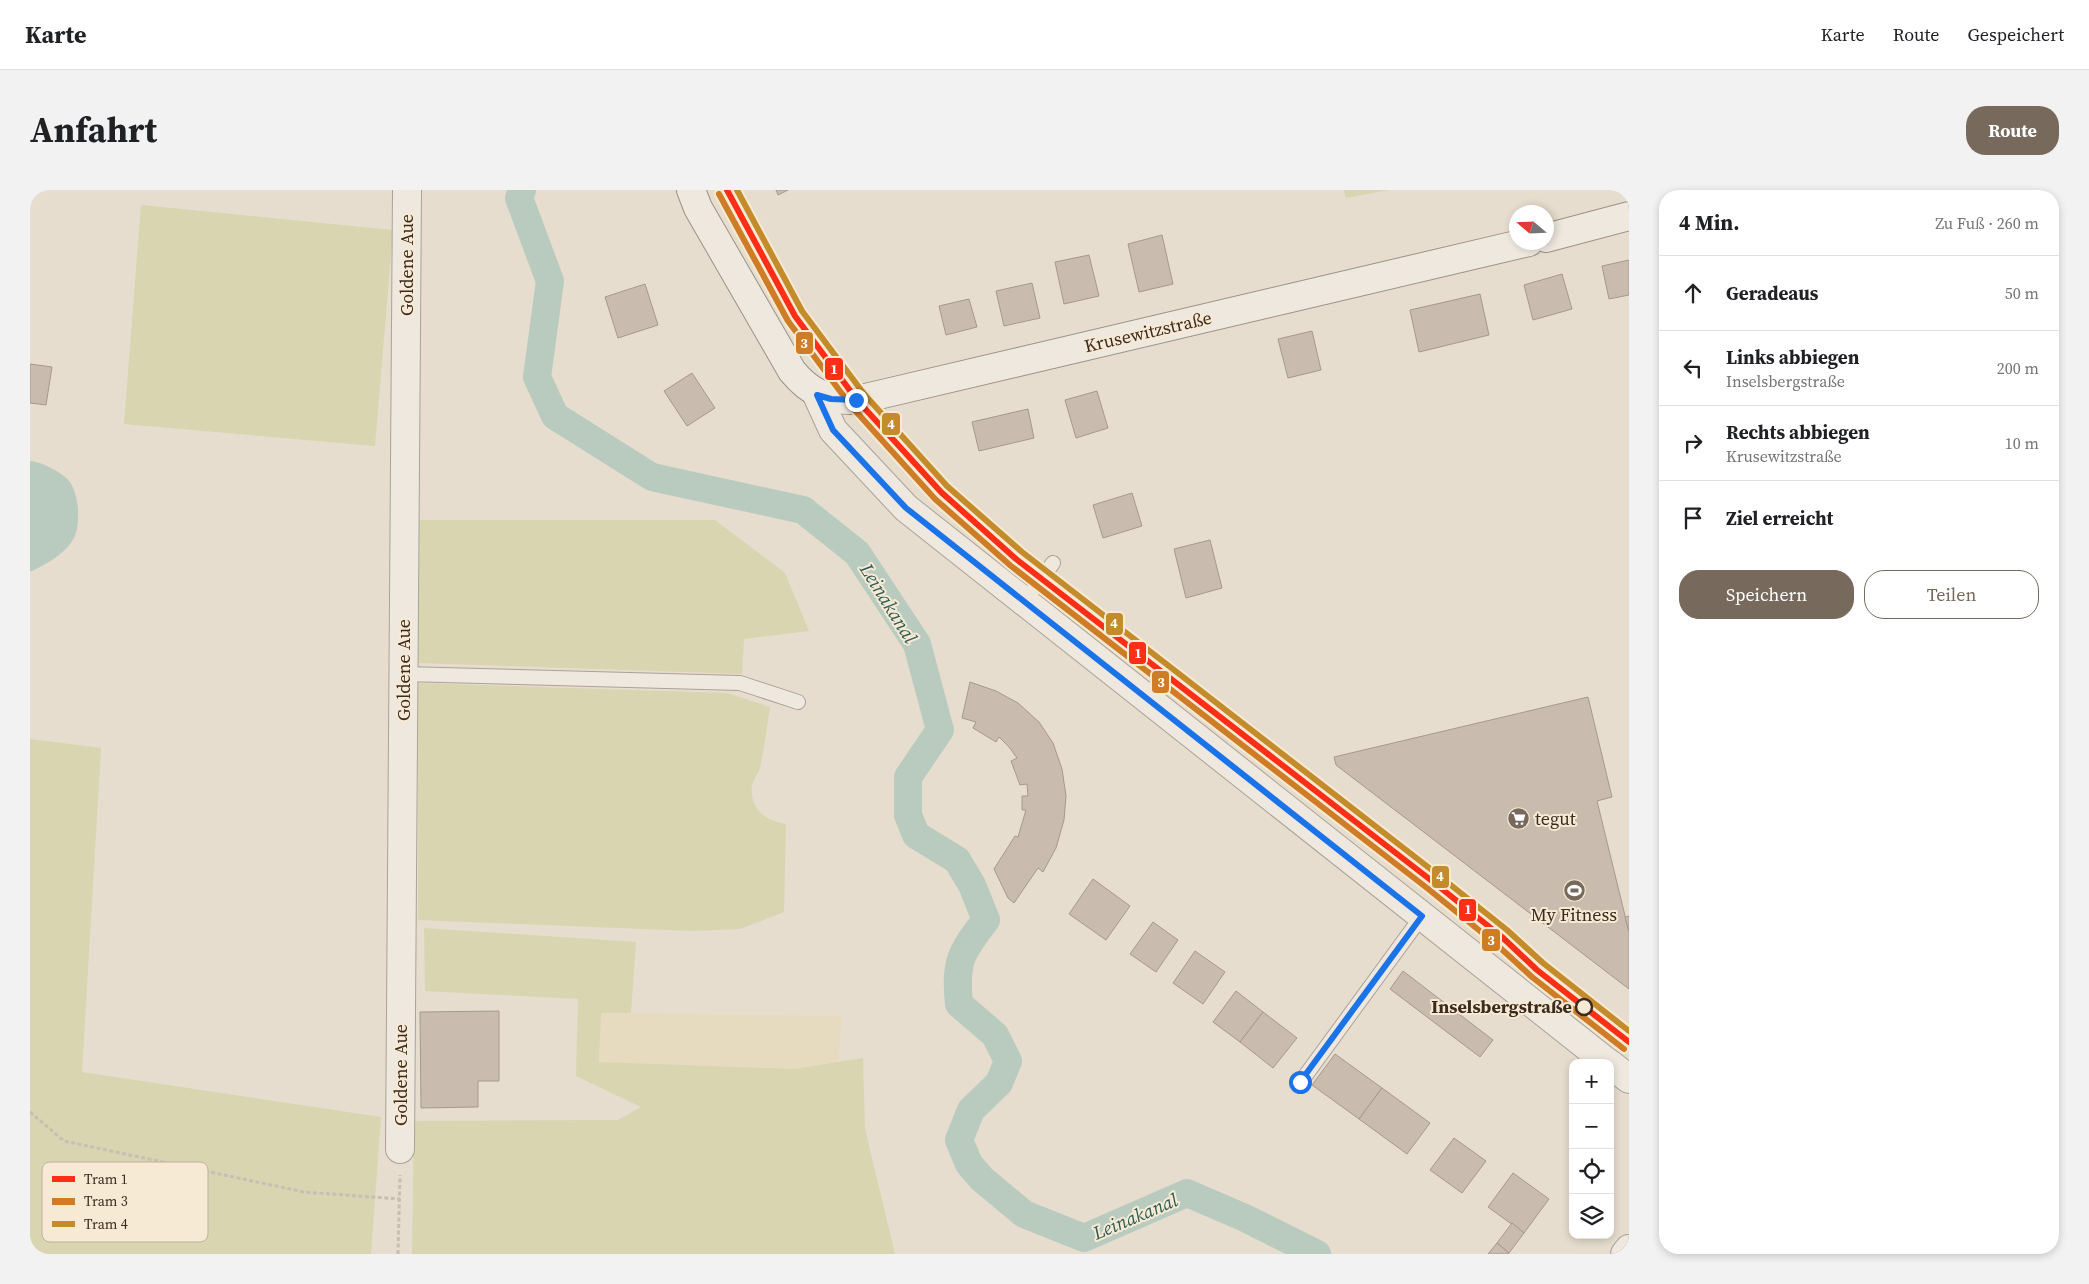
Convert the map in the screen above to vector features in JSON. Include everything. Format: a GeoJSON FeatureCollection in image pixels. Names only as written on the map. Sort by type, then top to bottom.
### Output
{"type":"FeatureCollection","features":[{"type":"Feature","properties":{"kind":"street","name":"Goldene Aue"},"geometry":{"type":"LineString","coordinates":[[400,1149],[407,190]]}},
{"type":"Feature","properties":{"kind":"street"},"geometry":{"type":"LineString","coordinates":[[690,190],[698,208],[784,356],[803,384],[817,395],[833,430],[906,508],[1603,1059]]}},
{"type":"Feature","properties":{"kind":"street"},"geometry":{"type":"LineString","coordinates":[[1554,236],[1629,216]]}},
{"type":"Feature","properties":{"kind":"street","name":"Krusewitzstraße"},"geometry":{"type":"LineString","coordinates":[[817,395],[831,399],[856,400],[1509,247]]}},
{"type":"Feature","properties":{"kind":"street"},"geometry":{"type":"LineString","coordinates":[[1614,1068],[1629,1079]]}},
{"type":"Feature","properties":{"kind":"street"},"geometry":{"type":"LineString","coordinates":[[1625,1254],[1629,1249]]}},
{"type":"Feature","properties":{"kind":"lane"},"geometry":{"type":"LineString","coordinates":[[1024,602],[1053,563]]}},
{"type":"Feature","properties":{"kind":"lane"},"geometry":{"type":"LineString","coordinates":[[404,674],[740,683],[798,702]]}},
{"type":"Feature","properties":{"kind":"lane"},"geometry":{"type":"LineString","coordinates":[[1300,1082],[1422,916]]}},
{"type":"Feature","properties":{"kind":"path"},"geometry":{"type":"LineString","coordinates":[[30,1112],[64,1141],[163,1162]]}},
{"type":"Feature","properties":{"kind":"path"},"geometry":{"type":"LineString","coordinates":[[398,1254],[400,1149]]}},
{"type":"Feature","properties":{"kind":"path"},"geometry":{"type":"LineString","coordinates":[[208,1172],[304,1192],[400,1198]]}},
{"type":"Feature","properties":{"kind":"shaded area"},"geometry":{"type":"Polygon","coordinates":[[[1344,190],[1389,190],[1346,198],[1344,190]]]}},
{"type":"Feature","properties":{"kind":"shaded area"},"geometry":{"type":"Polygon","coordinates":[[[141,205],[393,230],[375,446],[124,424],[141,205]]]}},
{"type":"Feature","properties":{"kind":"shaded area"},"geometry":{"type":"Polygon","coordinates":[[[30,461],[52,468],[70,482],[78,510],[78,525],[70,544],[50,561],[32,571],[30,571],[30,461]]]}},
{"type":"Feature","properties":{"kind":"shaded area"},"geometry":{"type":"Polygon","coordinates":[[[417,520],[715,520],[785,573],[809,631],[744,639],[742,674],[418,663],[417,520]]]}},
{"type":"Feature","properties":{"kind":"shaded area"},"geometry":{"type":"Polygon","coordinates":[[[418,683],[727,693],[770,707],[760,768],[752,786],[752,794],[753,801],[760,812],[772,820],[786,824],[784,912],[740,929],[692,931],[418,920],[418,683]]]}},
{"type":"Feature","properties":{"kind":"shaded area"},"geometry":{"type":"Polygon","coordinates":[[[30,739],[101,748],[82,1072],[381,1117],[371,1254],[30,1254],[30,739]]]}},
{"type":"Feature","properties":{"kind":"shaded area"},"geometry":{"type":"Polygon","coordinates":[[[424,928],[636,942],[631,1013],[601,1013],[599,1062],[795,1069],[863,1058],[865,1129],[895,1254],[412,1254],[414,1121],[618,1120],[641,1107],[576,1076],[578,999],[425,991],[424,928]]]}},
{"type":"Feature","properties":{"kind":"shaded area"},"geometry":{"type":"Polygon","coordinates":[[[601,1013],[842,1016],[838,1064],[795,1069],[599,1062],[601,1013]]]}},
{"type":"Feature","properties":{"kind":"building"},"geometry":{"type":"Polygon","coordinates":[[[776,190],[788,190],[778,195],[776,190]]]}},
{"type":"Feature","properties":{"kind":"building"},"geometry":{"type":"Polygon","coordinates":[[[1162,235],[1173,284],[1139,292],[1128,244],[1162,235]]]}},
{"type":"Feature","properties":{"kind":"building"},"geometry":{"type":"Polygon","coordinates":[[[1089,255],[1099,296],[1064,304],[1055,262],[1089,255]]]}},
{"type":"Feature","properties":{"kind":"building"},"geometry":{"type":"Polygon","coordinates":[[[1629,260],[1629,295],[1609,299],[1602,266],[1629,260]]]}},
{"type":"Feature","properties":{"kind":"building"},"geometry":{"type":"Polygon","coordinates":[[[1562,274],[1572,309],[1533,320],[1524,285],[1562,274]]]}},
{"type":"Feature","properties":{"kind":"building"},"geometry":{"type":"Polygon","coordinates":[[[1032,283],[1040,318],[1004,326],[996,291],[1032,283]]]}},
{"type":"Feature","properties":{"kind":"building"},"geometry":{"type":"Polygon","coordinates":[[[645,284],[658,325],[618,338],[605,297],[645,284]]]}},
{"type":"Feature","properties":{"kind":"building"},"geometry":{"type":"Polygon","coordinates":[[[1480,294],[1489,335],[1419,352],[1410,310],[1480,294]]]}},
{"type":"Feature","properties":{"kind":"building"},"geometry":{"type":"Polygon","coordinates":[[[969,299],[977,327],[946,335],[939,306],[969,299]]]}},
{"type":"Feature","properties":{"kind":"building"},"geometry":{"type":"Polygon","coordinates":[[[1312,331],[1321,370],[1288,378],[1278,339],[1312,331]]]}},
{"type":"Feature","properties":{"kind":"building"},"geometry":{"type":"Polygon","coordinates":[[[30,364],[52,367],[46,405],[30,403],[30,364]]]}},
{"type":"Feature","properties":{"kind":"building"},"geometry":{"type":"Polygon","coordinates":[[[692,373],[715,408],[687,426],[664,391],[692,373]]]}},
{"type":"Feature","properties":{"kind":"building"},"geometry":{"type":"Polygon","coordinates":[[[1097,391],[1108,428],[1076,438],[1065,400],[1097,391]]]}},
{"type":"Feature","properties":{"kind":"building"},"geometry":{"type":"Polygon","coordinates":[[[1028,409],[1034,438],[979,451],[972,422],[1028,409]]]}},
{"type":"Feature","properties":{"kind":"building"},"geometry":{"type":"Polygon","coordinates":[[[1132,493],[1142,526],[1103,538],[1093,505],[1132,493]]]}},
{"type":"Feature","properties":{"kind":"building"},"geometry":{"type":"Polygon","coordinates":[[[1210,540],[1222,588],[1186,598],[1174,549],[1210,540]]]}},
{"type":"Feature","properties":{"kind":"building"},"geometry":{"type":"Polygon","coordinates":[[[970,682],[996,691],[1018,703],[1039,722],[1053,743],[1062,769],[1066,796],[1064,820],[1056,848],[1043,872],[1038,868],[1014,903],[1008,898],[994,869],[1015,836],[1018,837],[1026,810],[1022,810],[1022,796],[1028,796],[1027,784],[1020,785],[1011,761],[1017,758],[1009,747],[999,737],[996,742],[973,728],[976,722],[962,718],[970,682]]]}},
{"type":"Feature","properties":{"kind":"building"},"geometry":{"type":"Polygon","coordinates":[[[1588,697],[1612,797],[1597,801],[1629,932],[1629,989],[1336,765],[1334,757],[1588,697]]]}},
{"type":"Feature","properties":{"kind":"building"},"geometry":{"type":"Polygon","coordinates":[[[1093,879],[1130,906],[1106,940],[1069,914],[1093,879]]]}},
{"type":"Feature","properties":{"kind":"building"},"geometry":{"type":"Polygon","coordinates":[[[1629,916],[1629,932],[1625,917],[1629,916]]]}},
{"type":"Feature","properties":{"kind":"building"},"geometry":{"type":"Polygon","coordinates":[[[1153,922],[1178,940],[1156,972],[1130,954],[1153,922]]]}},
{"type":"Feature","properties":{"kind":"building"},"geometry":{"type":"Polygon","coordinates":[[[1195,951],[1225,972],[1203,1004],[1173,983],[1195,951]]]}},
{"type":"Feature","properties":{"kind":"building"},"geometry":{"type":"Polygon","coordinates":[[[1403,971],[1493,1040],[1480,1057],[1390,989],[1403,971]]]}},
{"type":"Feature","properties":{"kind":"building"},"geometry":{"type":"Polygon","coordinates":[[[1236,991],[1263,1012],[1240,1042],[1213,1022],[1236,991]]]}},
{"type":"Feature","properties":{"kind":"building"},"geometry":{"type":"Polygon","coordinates":[[[499,1011],[499,1081],[478,1081],[478,1107],[421,1108],[420,1012],[499,1011]]]}},
{"type":"Feature","properties":{"kind":"building"},"geometry":{"type":"Polygon","coordinates":[[[1263,1012],[1297,1038],[1273,1068],[1240,1042],[1263,1012]]]}},
{"type":"Feature","properties":{"kind":"building"},"geometry":{"type":"Polygon","coordinates":[[[1335,1054],[1382,1088],[1359,1119],[1312,1085],[1335,1054]]]}},
{"type":"Feature","properties":{"kind":"building"},"geometry":{"type":"Polygon","coordinates":[[[1382,1088],[1430,1123],[1407,1154],[1359,1119],[1382,1088]]]}},
{"type":"Feature","properties":{"kind":"building"},"geometry":{"type":"Polygon","coordinates":[[[1454,1138],[1486,1161],[1462,1193],[1430,1170],[1454,1138]]]}},
{"type":"Feature","properties":{"kind":"building"},"geometry":{"type":"Polygon","coordinates":[[[1513,1173],[1549,1199],[1524,1233],[1488,1207],[1513,1173]]]}},
{"type":"Feature","properties":{"kind":"building"},"geometry":{"type":"Polygon","coordinates":[[[1512,1223],[1524,1233],[1509,1253],[1497,1243],[1512,1223]]]}},
{"type":"Feature","properties":{"kind":"building"},"geometry":{"type":"Polygon","coordinates":[[[1497,1243],[1509,1253],[1488,1254],[1497,1243]]]}},
{"type":"Feature","properties":{"kind":"waterway","name":"Leinakanal"},"geometry":{"type":"LineString","coordinates":[[522,190],[519,198],[550,281],[537,377],[555,416],[652,477],[803,510],[857,553],[917,644],[940,730],[908,777],[908,815],[916,835],[957,860],[972,885],[986,920],[970,941],[961,959],[958,978],[959,1004],[995,1035],[1008,1061],[999,1083],[971,1110],[959,1140],[969,1164],[982,1179],[1024,1214],[1084,1238],[1187,1193],[1245,1218],[1317,1254]]}},
{"type":"Feature","properties":{"kind":"tram line","name":"1"},"geometry":{"type":"LineString","coordinates":[[727,190],[795,316],[857,400],[941,492],[1016,559],[1432,881],[1502,937],[1537,970],[1629,1042]]}},
{"type":"Feature","properties":{"kind":"tram line","name":"4"},"geometry":{"type":"LineString","coordinates":[[737,190],[802,311],[864,394],[947,486],[1022,552],[1437,874],[1507,930],[1543,963],[1629,1031]]}},
{"type":"Feature","properties":{"kind":"tram line","name":"3"},"geometry":{"type":"LineString","coordinates":[[719,194],[788,321],[851,406],[935,499],[1011,566],[1427,888],[1496,944],[1532,977],[1624,1049]]}},
{"type":"Feature","properties":{"kind":"place","name":"tegut"},"geometry":{"type":"Point","coordinates":[1519,819]}},
{"type":"Feature","properties":{"kind":"place","name":"My Fitness"},"geometry":{"type":"Point","coordinates":[1574,890]}},
{"type":"Feature","properties":{"kind":"place","name":"Inselsbergstraße"},"geometry":{"type":"Point","coordinates":[1584,1007]}},
{"type":"Feature","properties":{"kind":"route"},"geometry":{"type":"LineString","coordinates":[[856,400],[842,401],[817,395],[833,430],[906,508],[1422,916],[1300,1082]]}}]}
